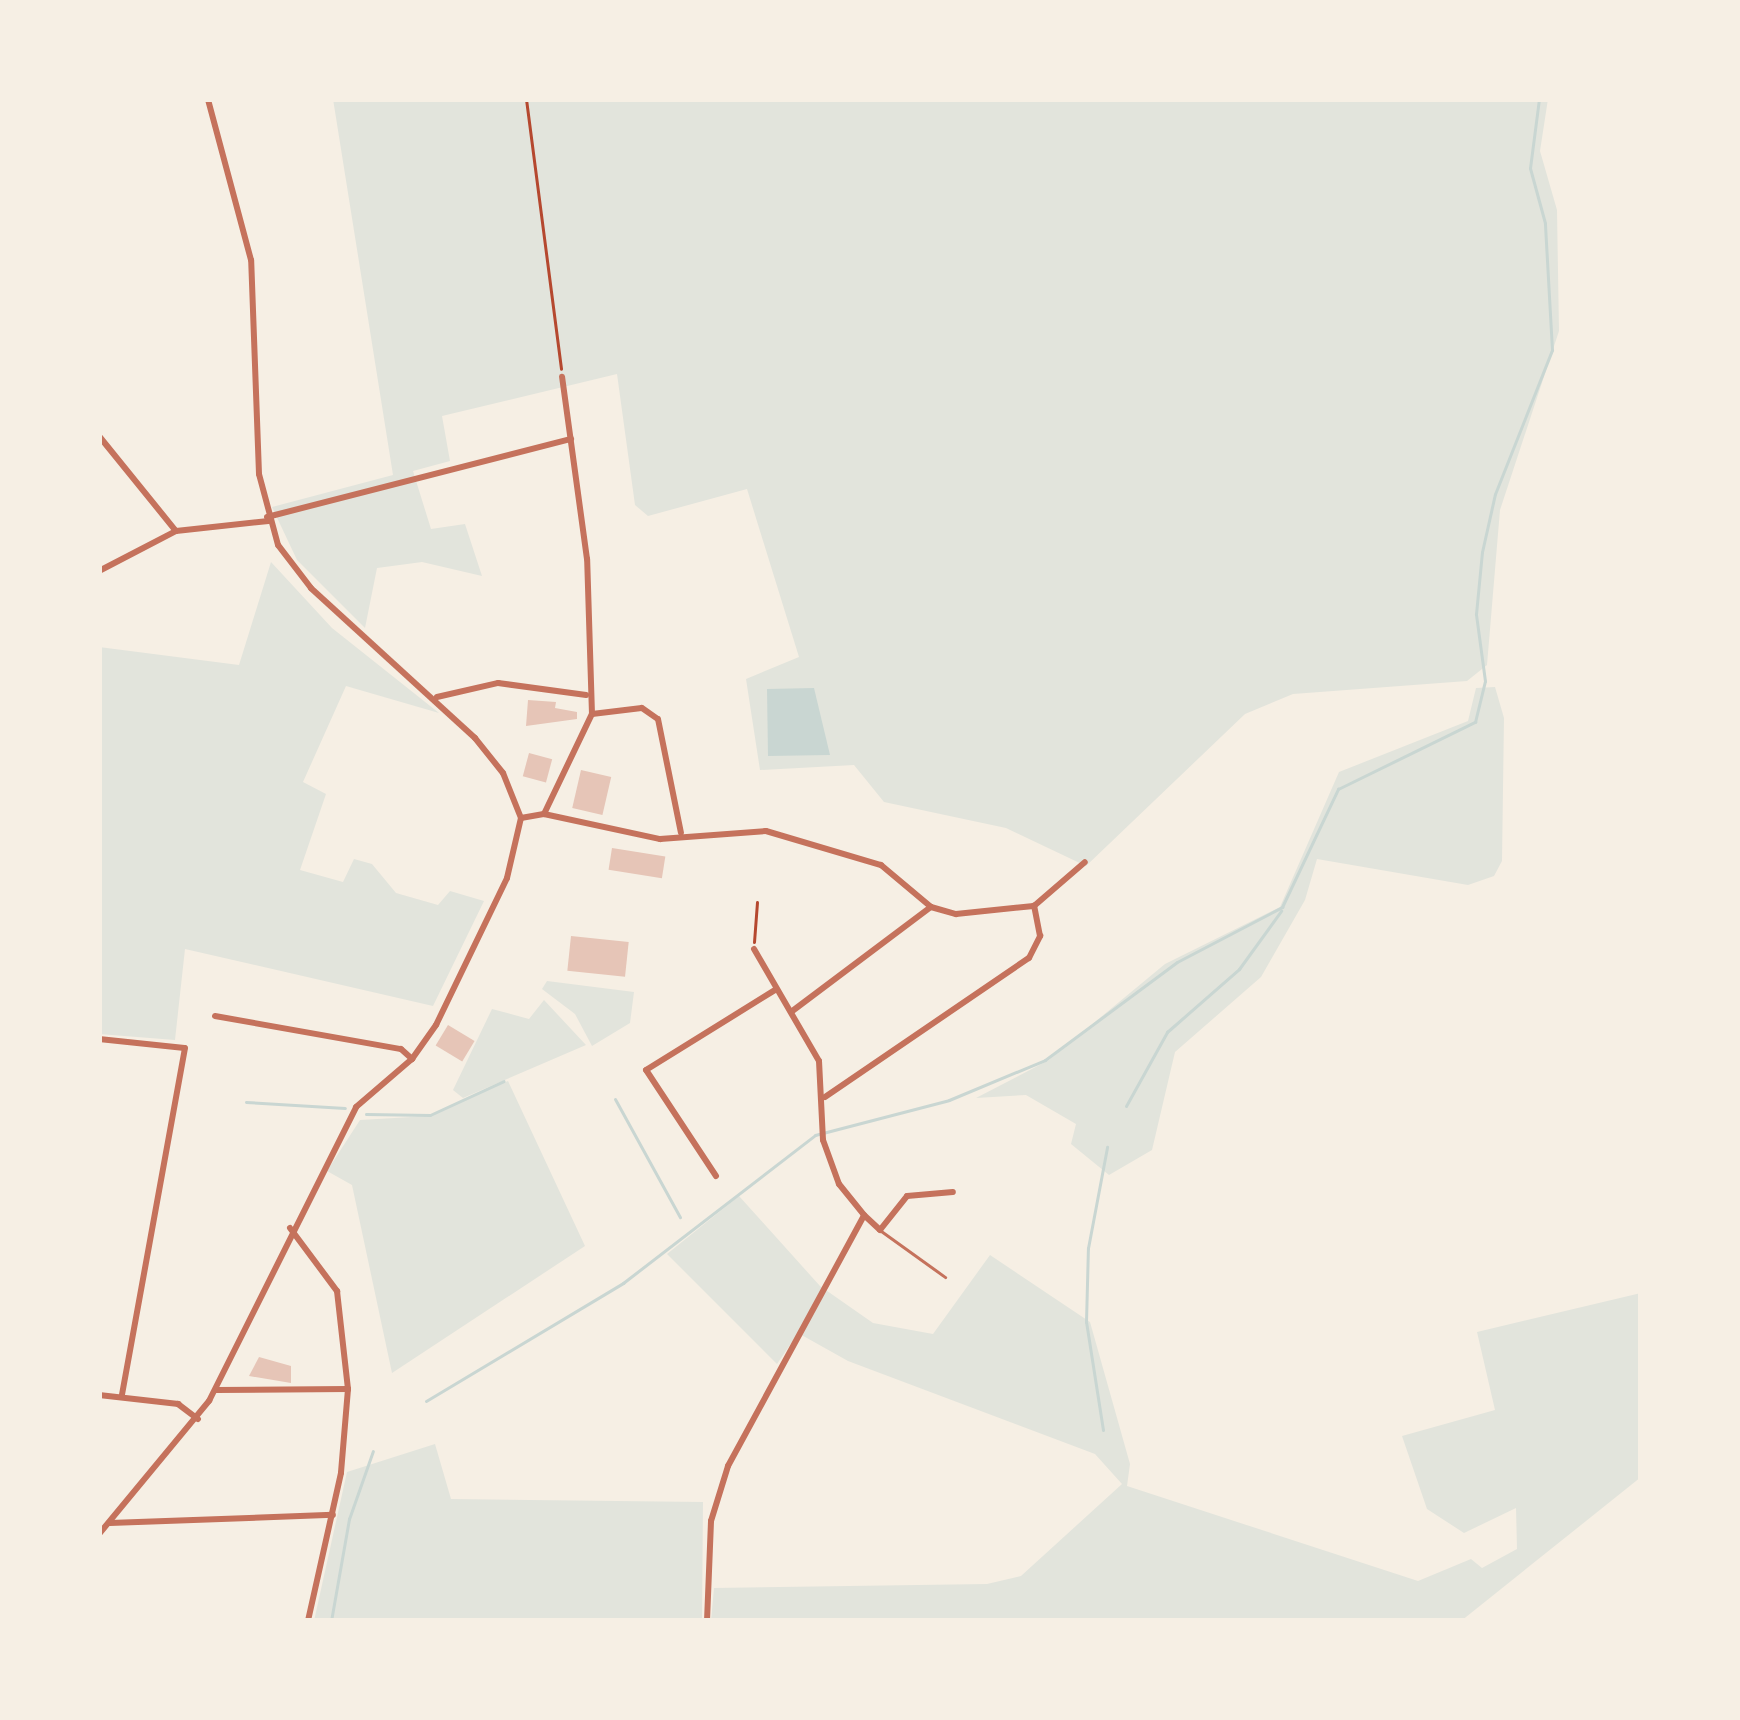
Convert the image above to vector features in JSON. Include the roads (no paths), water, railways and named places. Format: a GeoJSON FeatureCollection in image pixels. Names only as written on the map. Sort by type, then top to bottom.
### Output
{"type":"FeatureCollection","features":[{"type":"Feature","properties":{"kind":"street"},"geometry":{"type":"LineString","coordinates":[[99,1534],[197,1419],[215,1390],[290,1228],[356,1107],[412,1058],[507,878],[520,818],[503,773],[436,698],[311,589],[267,519],[251,260],[208,99]]}},
{"type":"Feature","properties":{"kind":"street"},"geometry":{"type":"LineString","coordinates":[[544,814],[592,714],[586,695],[587,559],[562,377]]}},
{"type":"Feature","properties":{"kind":"street"},"geometry":{"type":"LineString","coordinates":[[99,436],[176,531]]}},
{"type":"Feature","properties":{"kind":"street"},"geometry":{"type":"LineString","coordinates":[[99,571],[176,531],[267,519],[572,439]]}},
{"type":"Feature","properties":{"kind":"street"},"geometry":{"type":"LineString","coordinates":[[436,698],[498,683],[586,695]]}},
{"type":"Feature","properties":{"kind":"street"},"geometry":{"type":"LineString","coordinates":[[592,714],[642,708],[658,719],[681,833]]}},
{"type":"Feature","properties":{"kind":"street"},"geometry":{"type":"LineString","coordinates":[[520,818],[544,814],[626,835],[741,827],[785,836],[881,865],[932,907],[956,914],[1034,906],[1085,862]]}},
{"type":"Feature","properties":{"kind":"street"},"geometry":{"type":"LineString","coordinates":[[825,1097],[1029,958],[1040,936],[1034,906]]}},
{"type":"Feature","properties":{"kind":"street"},"geometry":{"type":"LineString","coordinates":[[791,1012],[932,907]]}},
{"type":"Feature","properties":{"kind":"street"},"geometry":{"type":"LineString","coordinates":[[754,950],[819,1061],[825,1097],[819,1125],[823,1140],[839,1184],[864,1215],[880,1230],[907,1196],[953,1192]]}},
{"type":"Feature","properties":{"kind":"street"},"geometry":{"type":"LineString","coordinates":[[716,1176],[646,1070],[775,990]]}},
{"type":"Feature","properties":{"kind":"street"},"geometry":{"type":"LineString","coordinates":[[215,1016],[355,1039],[412,1058]]}},
{"type":"Feature","properties":{"kind":"street"},"geometry":{"type":"LineString","coordinates":[[99,1039],[184,1048],[122,1394]]}},
{"type":"Feature","properties":{"kind":"street"},"geometry":{"type":"LineString","coordinates":[[707,1621],[711,1521],[728,1466],[864,1215]]}},
{"type":"Feature","properties":{"kind":"street"},"geometry":{"type":"LineString","coordinates":[[290,1228],[338,1291],[347,1389],[333,1515],[308,1621]]}},
{"type":"Feature","properties":{"kind":"street"},"geometry":{"type":"LineString","coordinates":[[215,1390],[347,1389]]}},
{"type":"Feature","properties":{"kind":"street"},"geometry":{"type":"LineString","coordinates":[[99,1395],[178,1404],[197,1419]]}},
{"type":"Feature","properties":{"kind":"street"},"geometry":{"type":"LineString","coordinates":[[110,1523],[333,1515]]}},
{"type":"Feature","properties":{"kind":"lane"},"geometry":{"type":"LineString","coordinates":[[880,1230],[945,1277]]}},
{"type":"Feature","properties":{"kind":"waterway"},"geometry":{"type":"LineString","coordinates":[[426,1401],[623,1283],[815,1135],[949,1100],[1045,1060],[1177,962],[1282,907],[1338,789],[1475,722],[1485,681],[1476,614],[1482,552],[1495,494],[1552,350],[1545,223],[1530,168],[1539,99]]}},
{"type":"Feature","properties":{"kind":"waterway"},"geometry":{"type":"LineString","coordinates":[[1126,1106],[1167,1032],[1239,969],[1281,911]]}},
{"type":"Feature","properties":{"kind":"waterway"},"geometry":{"type":"LineString","coordinates":[[366,1114],[430,1115],[504,1081]]}},
{"type":"Feature","properties":{"kind":"waterway"},"geometry":{"type":"LineString","coordinates":[[615,1099],[680,1217]]}},
{"type":"Feature","properties":{"kind":"waterway"},"geometry":{"type":"LineString","coordinates":[[246,1102],[345,1108]]}},
{"type":"Feature","properties":{"kind":"waterway"},"geometry":{"type":"LineString","coordinates":[[1103,1430],[1086,1322],[1088,1248],[1107,1147]]}},
{"type":"Feature","properties":{"kind":"waterway"},"geometry":{"type":"LineString","coordinates":[[331,1621],[349,1519],[373,1451]]}}]}
